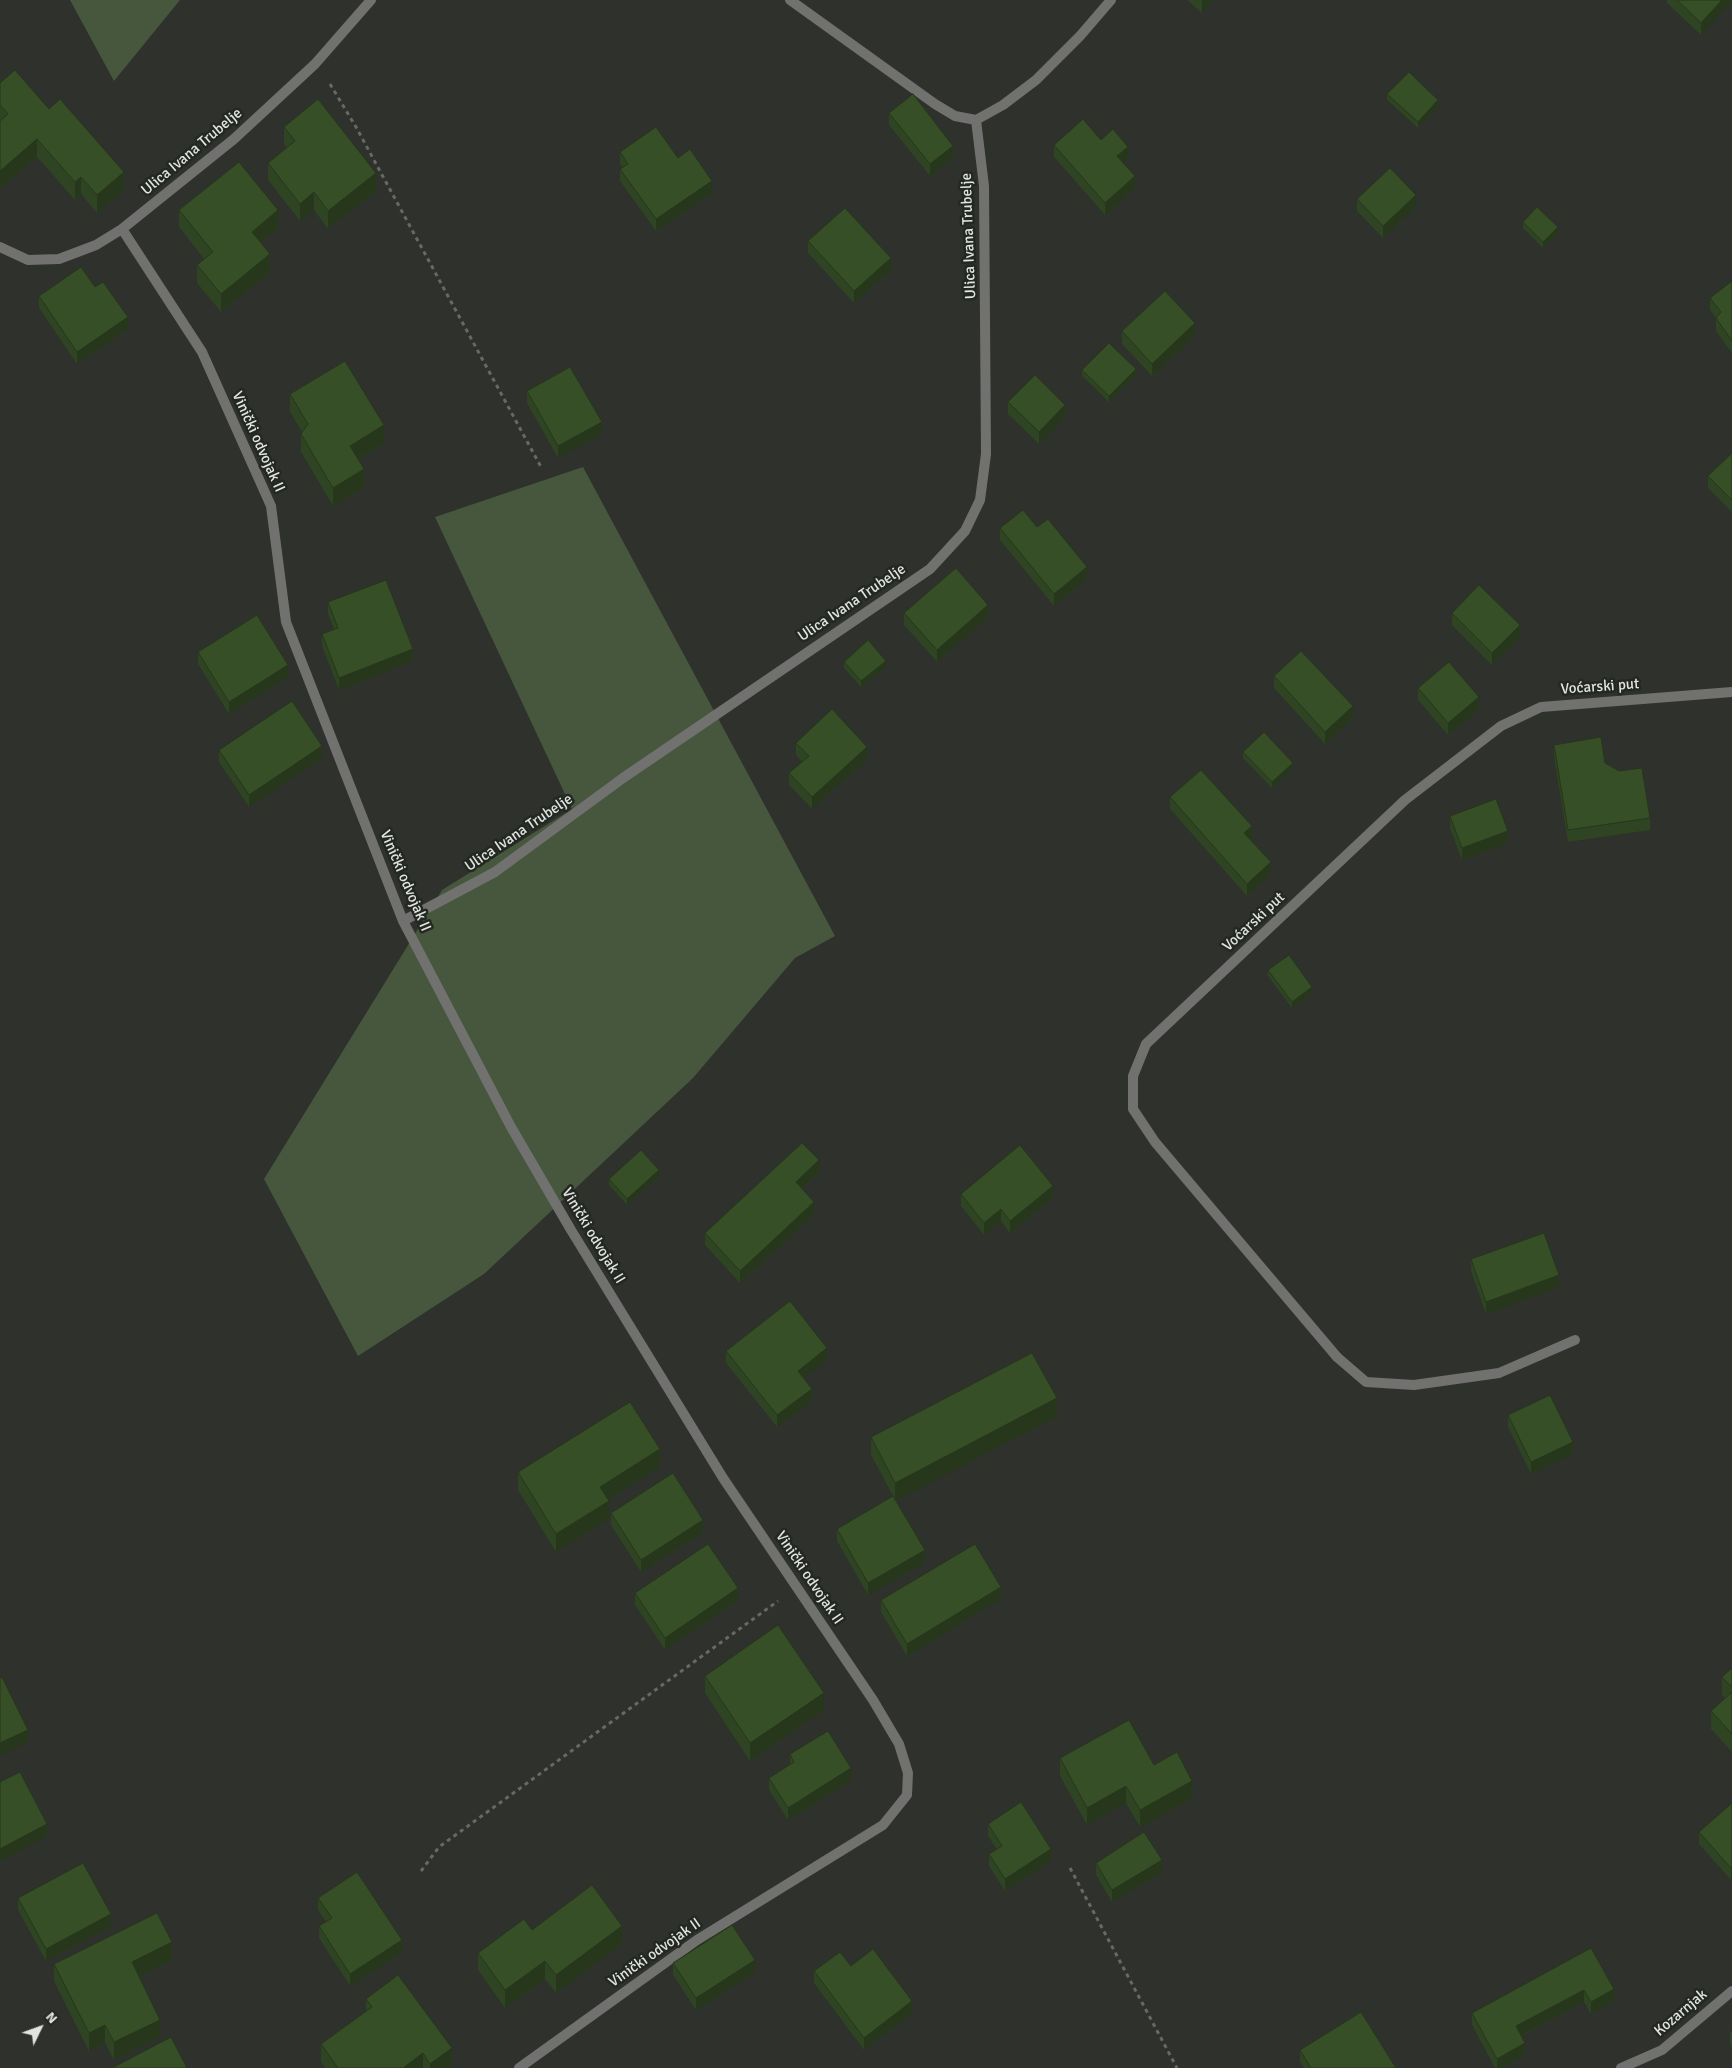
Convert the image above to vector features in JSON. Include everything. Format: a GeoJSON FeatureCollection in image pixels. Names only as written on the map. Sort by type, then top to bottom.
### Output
{"type":"FeatureCollection","features":[{"type":"Feature","properties":{"kind":"street","name":"Ulica Ivana Trubelje"},"geometry":{"type":"LineString","coordinates":[[0,247],[28,260],[59,259],[96,245],[122,229],[234,139],[314,64],[371,0]]}},
{"type":"Feature","properties":{"kind":"street"},"geometry":{"type":"LineString","coordinates":[[790,0],[935,104],[955,116],[976,120],[1003,105],[1036,80],[1080,36],[1111,0]]}},
{"type":"Feature","properties":{"kind":"street","name":"Ulica Ivana Trubelje"},"geometry":{"type":"LineString","coordinates":[[403,921],[495,872],[623,778],[930,568],[965,531],[980,500],[986,454],[984,186],[976,120]]}},
{"type":"Feature","properties":{"kind":"street","name":"Vinički odvojak II"},"geometry":{"type":"LineString","coordinates":[[122,229],[202,352],[271,506],[286,622],[403,921],[511,1128],[571,1230],[723,1478],[873,1700],[900,1744],[908,1773],[907,1795],[883,1824],[697,1940],[519,2068]]}},
{"type":"Feature","properties":{"kind":"street","name":"Voćarski put"},"geometry":{"type":"LineString","coordinates":[[1575,1340],[1499,1373],[1414,1385],[1366,1382],[1337,1357],[1155,1142],[1133,1109],[1133,1076],[1146,1044],[1405,800],[1501,726],[1541,707],[1732,692]]}},
{"type":"Feature","properties":{"kind":"street","name":"Kozarnjak"},"geometry":{"type":"LineString","coordinates":[[1621,2068],[1662,2050],[1732,1991]]}},
{"type":"Feature","properties":{"kind":"path"},"geometry":{"type":"LineString","coordinates":[[314,64],[334,88],[356,127],[541,467]]}},
{"type":"Feature","properties":{"kind":"path"},"geometry":{"type":"LineString","coordinates":[[420,1871],[440,1847],[798,1587]]}},
{"type":"Feature","properties":{"kind":"path"},"geometry":{"type":"LineString","coordinates":[[1070,1868],[1177,2068]]}},
{"type":"Feature","properties":{"kind":"green space"},"geometry":{"type":"Polygon","coordinates":[[[70,0],[180,0],[114,81],[70,0]]]}},
{"type":"Feature","properties":{"kind":"green space"},"geometry":{"type":"Polygon","coordinates":[[[583,467],[835,936],[795,958],[693,1078],[484,1274],[358,1356],[264,1179],[442,890],[572,809],[435,517],[583,467]]]}},
{"type":"Feature","properties":{"kind":"building"},"geometry":{"type":"Polygon","coordinates":[[[1677,0],[1722,0],[1701,23],[1677,0]]]}},
{"type":"Feature","properties":{"kind":"building"},"geometry":{"type":"Polygon","coordinates":[[[15,70],[49,109],[60,99],[124,172],[97,195],[81,177],[75,182],[37,139],[0,171],[0,121],[8,114],[0,105],[0,83],[15,70]]]}},
{"type":"Feature","properties":{"kind":"building"},"geometry":{"type":"Polygon","coordinates":[[[1409,72],[1438,100],[1418,122],[1387,94],[1409,72]]]}},
{"type":"Feature","properties":{"kind":"building"},"geometry":{"type":"Polygon","coordinates":[[[913,94],[953,146],[930,164],[889,113],[913,94]]]}},
{"type":"Feature","properties":{"kind":"building"},"geometry":{"type":"Polygon","coordinates":[[[318,99],[376,173],[328,211],[314,192],[300,204],[268,163],[295,141],[284,127],[318,99]]]}},
{"type":"Feature","properties":{"kind":"building"},"geometry":{"type":"Polygon","coordinates":[[[1083,119],[1101,140],[1113,129],[1128,147],[1117,156],[1135,176],[1105,203],[1054,145],[1083,119]]]}},
{"type":"Feature","properties":{"kind":"building"},"geometry":{"type":"Polygon","coordinates":[[[656,127],[678,158],[690,149],[712,181],[656,219],[620,169],[628,164],[620,152],[656,127]]]}},
{"type":"Feature","properties":{"kind":"building"},"geometry":{"type":"Polygon","coordinates":[[[239,162],[278,210],[252,232],[270,254],[221,294],[197,265],[213,252],[179,210],[239,162]]]}},
{"type":"Feature","properties":{"kind":"building"},"geometry":{"type":"Polygon","coordinates":[[[1390,168],[1416,195],[1383,226],[1357,199],[1390,168]]]}},
{"type":"Feature","properties":{"kind":"building"},"geometry":{"type":"Polygon","coordinates":[[[1537,207],[1558,227],[1543,242],[1523,222],[1537,207]]]}},
{"type":"Feature","properties":{"kind":"building"},"geometry":{"type":"Polygon","coordinates":[[[845,208],[891,258],[854,291],[808,241],[845,208]]]}},
{"type":"Feature","properties":{"kind":"building"},"geometry":{"type":"Polygon","coordinates":[[[81,267],[95,287],[103,282],[128,317],[77,352],[39,296],[81,267]]]}},
{"type":"Feature","properties":{"kind":"building"},"geometry":{"type":"Polygon","coordinates":[[[1732,281],[1732,341],[1716,318],[1721,312],[1710,298],[1732,281]]]}},
{"type":"Feature","properties":{"kind":"building"},"geometry":{"type":"Polygon","coordinates":[[[1165,291],[1195,323],[1152,364],[1122,331],[1165,291]]]}},
{"type":"Feature","properties":{"kind":"building"},"geometry":{"type":"Polygon","coordinates":[[[1109,343],[1136,369],[1109,396],[1082,370],[1109,343]]]}},
{"type":"Feature","properties":{"kind":"building"},"geometry":{"type":"Polygon","coordinates":[[[345,361],[384,425],[350,446],[364,469],[333,488],[301,434],[308,424],[290,394],[345,361]]]}},
{"type":"Feature","properties":{"kind":"building"},"geometry":{"type":"Polygon","coordinates":[[[570,367],[602,422],[558,446],[527,391],[570,367]]]}},
{"type":"Feature","properties":{"kind":"building"},"geometry":{"type":"Polygon","coordinates":[[[1035,375],[1065,405],[1039,432],[1008,402],[1035,375]]]}},
{"type":"Feature","properties":{"kind":"building"},"geometry":{"type":"Polygon","coordinates":[[[1732,453],[1732,500],[1708,476],[1732,453]]]}},
{"type":"Feature","properties":{"kind":"building"},"geometry":{"type":"Polygon","coordinates":[[[1023,510],[1037,527],[1048,519],[1087,567],[1054,594],[1000,528],[1023,510]]]}},
{"type":"Feature","properties":{"kind":"building"},"geometry":{"type":"Polygon","coordinates":[[[956,568],[988,605],[937,650],[904,613],[956,568]]]}},
{"type":"Feature","properties":{"kind":"building"},"geometry":{"type":"Polygon","coordinates":[[[386,580],[413,649],[339,678],[322,634],[338,628],[328,602],[386,580]]]}},
{"type":"Feature","properties":{"kind":"building"},"geometry":{"type":"Polygon","coordinates":[[[1479,585],[1520,625],[1492,653],[1452,613],[1479,585]]]}},
{"type":"Feature","properties":{"kind":"building"},"geometry":{"type":"Polygon","coordinates":[[[257,615],[288,665],[229,702],[198,652],[257,615]]]}},
{"type":"Feature","properties":{"kind":"building"},"geometry":{"type":"Polygon","coordinates":[[[868,640],[886,661],[861,681],[844,662],[868,640]]]}},
{"type":"Feature","properties":{"kind":"building"},"geometry":{"type":"Polygon","coordinates":[[[1301,651],[1353,706],[1325,732],[1274,676],[1301,651]]]}},
{"type":"Feature","properties":{"kind":"building"},"geometry":{"type":"Polygon","coordinates":[[[1449,662],[1479,697],[1448,723],[1418,688],[1449,662]]]}},
{"type":"Feature","properties":{"kind":"building"},"geometry":{"type":"Polygon","coordinates":[[[292,701],[322,746],[249,795],[219,750],[292,701]]]}},
{"type":"Feature","properties":{"kind":"building"},"geometry":{"type":"Polygon","coordinates":[[[832,709],[867,747],[812,797],[789,773],[809,756],[796,743],[832,709]]]}},
{"type":"Feature","properties":{"kind":"building"},"geometry":{"type":"Polygon","coordinates":[[[1264,732],[1293,763],[1272,782],[1243,752],[1264,732]]]}},
{"type":"Feature","properties":{"kind":"building"},"geometry":{"type":"Polygon","coordinates":[[[1601,737],[1605,763],[1619,771],[1642,768],[1650,818],[1568,830],[1554,745],[1601,737]]]}},
{"type":"Feature","properties":{"kind":"building"},"geometry":{"type":"Polygon","coordinates":[[[1201,770],[1252,826],[1244,833],[1271,862],[1247,884],[1170,797],[1201,770]]]}},
{"type":"Feature","properties":{"kind":"building"},"geometry":{"type":"Polygon","coordinates":[[[1496,799],[1508,831],[1462,848],[1450,816],[1496,799]]]}},
{"type":"Feature","properties":{"kind":"building"},"geometry":{"type":"Polygon","coordinates":[[[1289,955],[1312,987],[1292,1002],[1268,970],[1289,955]]]}},
{"type":"Feature","properties":{"kind":"building"},"geometry":{"type":"Polygon","coordinates":[[[802,1143],[819,1160],[796,1182],[814,1202],[740,1271],[705,1233],[802,1143]]]}},
{"type":"Feature","properties":{"kind":"building"},"geometry":{"type":"Polygon","coordinates":[[[1020,1145],[1053,1186],[1010,1221],[1001,1209],[984,1223],[961,1194],[1020,1145]]]}},
{"type":"Feature","properties":{"kind":"building"},"geometry":{"type":"Polygon","coordinates":[[[641,1150],[659,1170],[627,1199],[609,1179],[641,1150]]]}},
{"type":"Feature","properties":{"kind":"building"},"geometry":{"type":"Polygon","coordinates":[[[1544,1233],[1559,1275],[1486,1302],[1471,1259],[1544,1233]]]}},
{"type":"Feature","properties":{"kind":"building"},"geometry":{"type":"Polygon","coordinates":[[[790,1301],[827,1348],[798,1371],[812,1389],[777,1415],[726,1351],[790,1301]]]}},
{"type":"Feature","properties":{"kind":"building"},"geometry":{"type":"Polygon","coordinates":[[[1032,1353],[1057,1398],[895,1483],[871,1437],[1032,1353]]]}},
{"type":"Feature","properties":{"kind":"building"},"geometry":{"type":"Polygon","coordinates":[[[1550,1395],[1573,1442],[1531,1462],[1508,1415],[1550,1395]]]}},
{"type":"Feature","properties":{"kind":"building"},"geometry":{"type":"Polygon","coordinates":[[[630,1402],[660,1449],[600,1487],[609,1501],[556,1534],[518,1472],[630,1402]]]}},
{"type":"Feature","properties":{"kind":"building"},"geometry":{"type":"Polygon","coordinates":[[[673,1473],[703,1520],[641,1560],[611,1513],[673,1473]]]}},
{"type":"Feature","properties":{"kind":"building"},"geometry":{"type":"Polygon","coordinates":[[[893,1496],[925,1550],[868,1583],[837,1529],[893,1496]]]}},
{"type":"Feature","properties":{"kind":"building"},"geometry":{"type":"Polygon","coordinates":[[[708,1544],[738,1588],[665,1638],[635,1593],[708,1544]]]}},
{"type":"Feature","properties":{"kind":"building"},"geometry":{"type":"Polygon","coordinates":[[[975,1544],[1001,1587],[907,1644],[881,1600],[975,1544]]]}},
{"type":"Feature","properties":{"kind":"building"},"geometry":{"type":"Polygon","coordinates":[[[778,1625],[824,1693],[750,1743],[705,1676],[778,1625]]]}},
{"type":"Feature","properties":{"kind":"building"},"geometry":{"type":"Polygon","coordinates":[[[1732,1668],[1732,1687],[1722,1677],[1732,1668]]]}},
{"type":"Feature","properties":{"kind":"building"},"geometry":{"type":"Polygon","coordinates":[[[2,1677],[28,1730],[0,1743],[0,1678],[2,1677]]]}},
{"type":"Feature","properties":{"kind":"building"},"geometry":{"type":"Polygon","coordinates":[[[1732,1692],[1732,1734],[1711,1711],[1732,1692]]]}},
{"type":"Feature","properties":{"kind":"building"},"geometry":{"type":"Polygon","coordinates":[[[1129,1720],[1154,1765],[1177,1752],[1192,1781],[1140,1810],[1126,1786],[1087,1808],[1060,1758],[1129,1720]]]}},
{"type":"Feature","properties":{"kind":"building"},"geometry":{"type":"Polygon","coordinates":[[[828,1731],[851,1768],[788,1808],[769,1778],[794,1762],[790,1754],[828,1731]]]}},
{"type":"Feature","properties":{"kind":"building"},"geometry":{"type":"Polygon","coordinates":[[[20,1772],[47,1824],[0,1849],[0,1782],[20,1772]]]}},
{"type":"Feature","properties":{"kind":"building"},"geometry":{"type":"Polygon","coordinates":[[[1021,1802],[1051,1849],[1005,1879],[989,1854],[1002,1846],[988,1824],[1021,1802]]]}},
{"type":"Feature","properties":{"kind":"building"},"geometry":{"type":"Polygon","coordinates":[[[1732,1803],[1732,1867],[1731,1868],[1699,1832],[1732,1803]]]}},
{"type":"Feature","properties":{"kind":"building"},"geometry":{"type":"Polygon","coordinates":[[[1144,1832],[1162,1860],[1112,1890],[1096,1863],[1144,1832]]]}},
{"type":"Feature","properties":{"kind":"building"},"geometry":{"type":"Polygon","coordinates":[[[83,1863],[111,1914],[46,1949],[18,1898],[83,1863]]]}},
{"type":"Feature","properties":{"kind":"building"},"geometry":{"type":"Polygon","coordinates":[[[357,1872],[402,1940],[350,1974],[319,1926],[332,1918],[318,1898],[357,1872]]]}},
{"type":"Feature","properties":{"kind":"building"},"geometry":{"type":"Polygon","coordinates":[[[592,1885],[622,1926],[556,1975],[545,1961],[505,1990],[478,1953],[524,1919],[532,1930],[592,1885]]]}},
{"type":"Feature","properties":{"kind":"building"},"geometry":{"type":"Polygon","coordinates":[[[157,1913],[172,1942],[132,1962],[160,2020],[114,2042],[105,2025],[89,2033],[54,1964],[157,1913]]]}},
{"type":"Feature","properties":{"kind":"building"},"geometry":{"type":"Polygon","coordinates":[[[732,1925],[755,1960],[696,1998],[673,1963],[732,1925]]]}},
{"type":"Feature","properties":{"kind":"building"},"geometry":{"type":"Polygon","coordinates":[[[1591,1948],[1614,1989],[1591,2002],[1584,1990],[1516,2026],[1525,2043],[1497,2059],[1472,2013],[1591,1948]]]}},
{"type":"Feature","properties":{"kind":"building"},"geometry":{"type":"Polygon","coordinates":[[[873,1949],[912,2001],[864,2038],[814,1971],[840,1952],[851,1966],[873,1949]]]}},
{"type":"Feature","properties":{"kind":"building"},"geometry":{"type":"Polygon","coordinates":[[[398,1975],[452,2048],[430,2064],[423,2053],[403,2068],[338,2068],[321,2044],[372,2007],[366,1999],[398,1975]]]}},
{"type":"Feature","properties":{"kind":"building"},"geometry":{"type":"Polygon","coordinates":[[[1361,2012],[1396,2068],[1311,2068],[1300,2050],[1361,2012]]]}},
{"type":"Feature","properties":{"kind":"building"},"geometry":{"type":"Polygon","coordinates":[[[171,2037],[187,2068],[112,2068],[171,2037]]]}}]}
